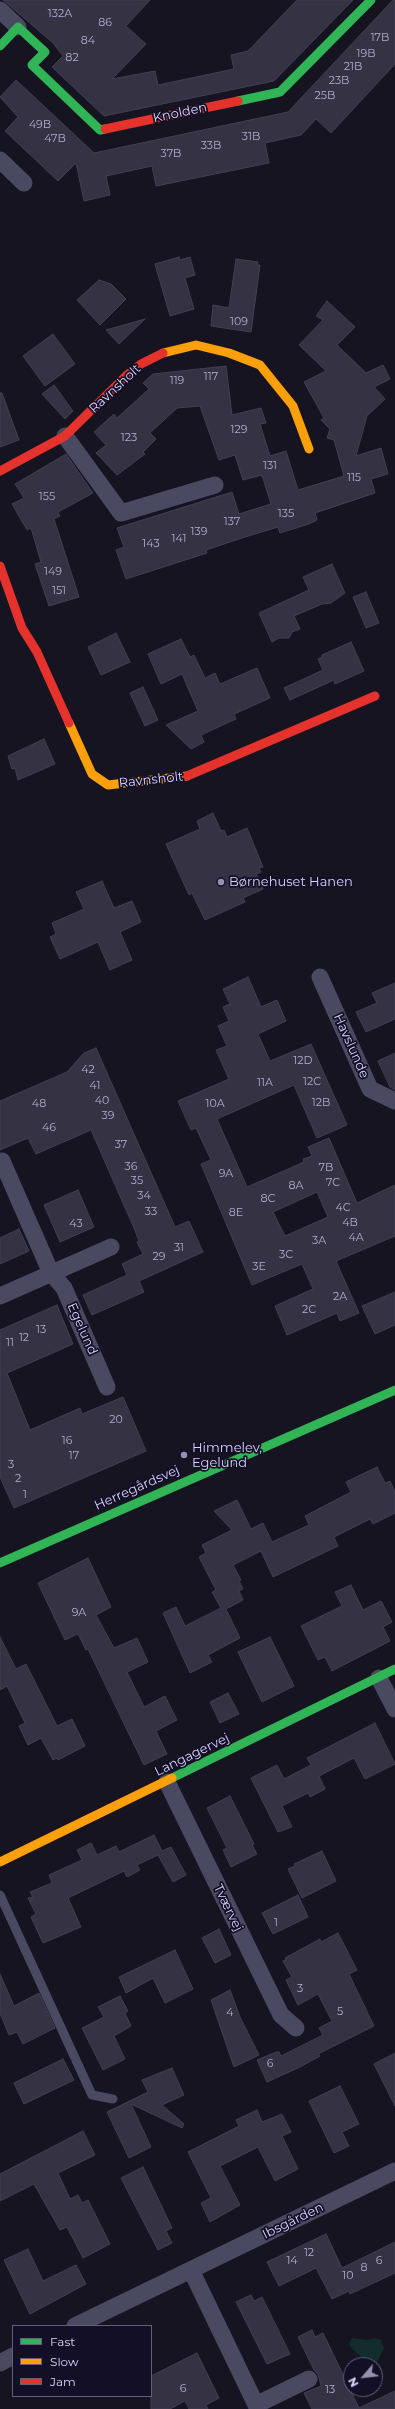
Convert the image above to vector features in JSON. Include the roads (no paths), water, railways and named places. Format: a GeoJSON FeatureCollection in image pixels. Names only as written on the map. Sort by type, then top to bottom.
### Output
{"type":"FeatureCollection","features":[{"type":"Feature","properties":{"kind":"street","name":"Knolden"},"geometry":{"type":"LineString","coordinates":[[0,10],[45,52],[32,65],[100,130],[280,92],[371,0]]}},
{"type":"Feature","properties":{"kind":"street"},"geometry":{"type":"LineString","coordinates":[[0,46],[18,27]]}},
{"type":"Feature","properties":{"kind":"street"},"geometry":{"type":"LineString","coordinates":[[0,160],[24,183]]}},
{"type":"Feature","properties":{"kind":"street","name":"Ravnsholt"},"geometry":{"type":"LineString","coordinates":[[0,471],[65,436],[127,375],[141,364],[162,353],[196,345],[229,353],[260,365],[293,406],[309,449]]}},
{"type":"Feature","properties":{"kind":"street"},"geometry":{"type":"LineString","coordinates":[[65,436],[121,513],[215,485]]}},
{"type":"Feature","properties":{"kind":"street","name":"Ravnsholt"},"geometry":{"type":"LineString","coordinates":[[0,566],[22,628],[37,652],[92,774],[108,785],[191,776],[375,696]]}},
{"type":"Feature","properties":{"kind":"street","name":"Havslunde"},"geometry":{"type":"LineString","coordinates":[[320,977],[370,1089],[395,1101]]}},
{"type":"Feature","properties":{"kind":"street","name":"Egelund"},"geometry":{"type":"LineString","coordinates":[[2,1161],[51,1274],[64,1288],[107,1387]]}},
{"type":"Feature","properties":{"kind":"street"},"geometry":{"type":"LineString","coordinates":[[0,1296],[111,1246]]}},
{"type":"Feature","properties":{"kind":"street","name":"Herregårdsvej"},"geometry":{"type":"LineString","coordinates":[[0,1563],[395,1390]]}},
{"type":"Feature","properties":{"kind":"street","name":"Langagervej"},"geometry":{"type":"LineString","coordinates":[[0,1862],[167,1782],[395,1669]]}},
{"type":"Feature","properties":{"kind":"street"},"geometry":{"type":"LineString","coordinates":[[379,1678],[395,1709]]}},
{"type":"Feature","properties":{"kind":"street","name":"Tværvej"},"geometry":{"type":"LineString","coordinates":[[167,1782],[281,2015],[296,2028]]}},
{"type":"Feature","properties":{"kind":"street","name":"Ibsgården"},"geometry":{"type":"LineString","coordinates":[[77,2325],[395,2171]]}},
{"type":"Feature","properties":{"kind":"street"},"geometry":{"type":"LineString","coordinates":[[191,2270],[257,2407],[309,2379]]}},
{"type":"Feature","properties":{"kind":"street"},"geometry":{"type":"LineString","coordinates":[[0,2363],[12,2357]]}},
{"type":"Feature","properties":{"kind":"lane"},"geometry":{"type":"LineString","coordinates":[[0,1895],[92,2095],[113,2099]]}},
{"type":"Feature","properties":{"kind":"place","name":"Børnehuset Hanen"},"geometry":{"type":"Point","coordinates":[221,882]}},
{"type":"Feature","properties":{"kind":"place","name":"Himmelev, Egelund"},"geometry":{"type":"Point","coordinates":[184,1455]}}]}
